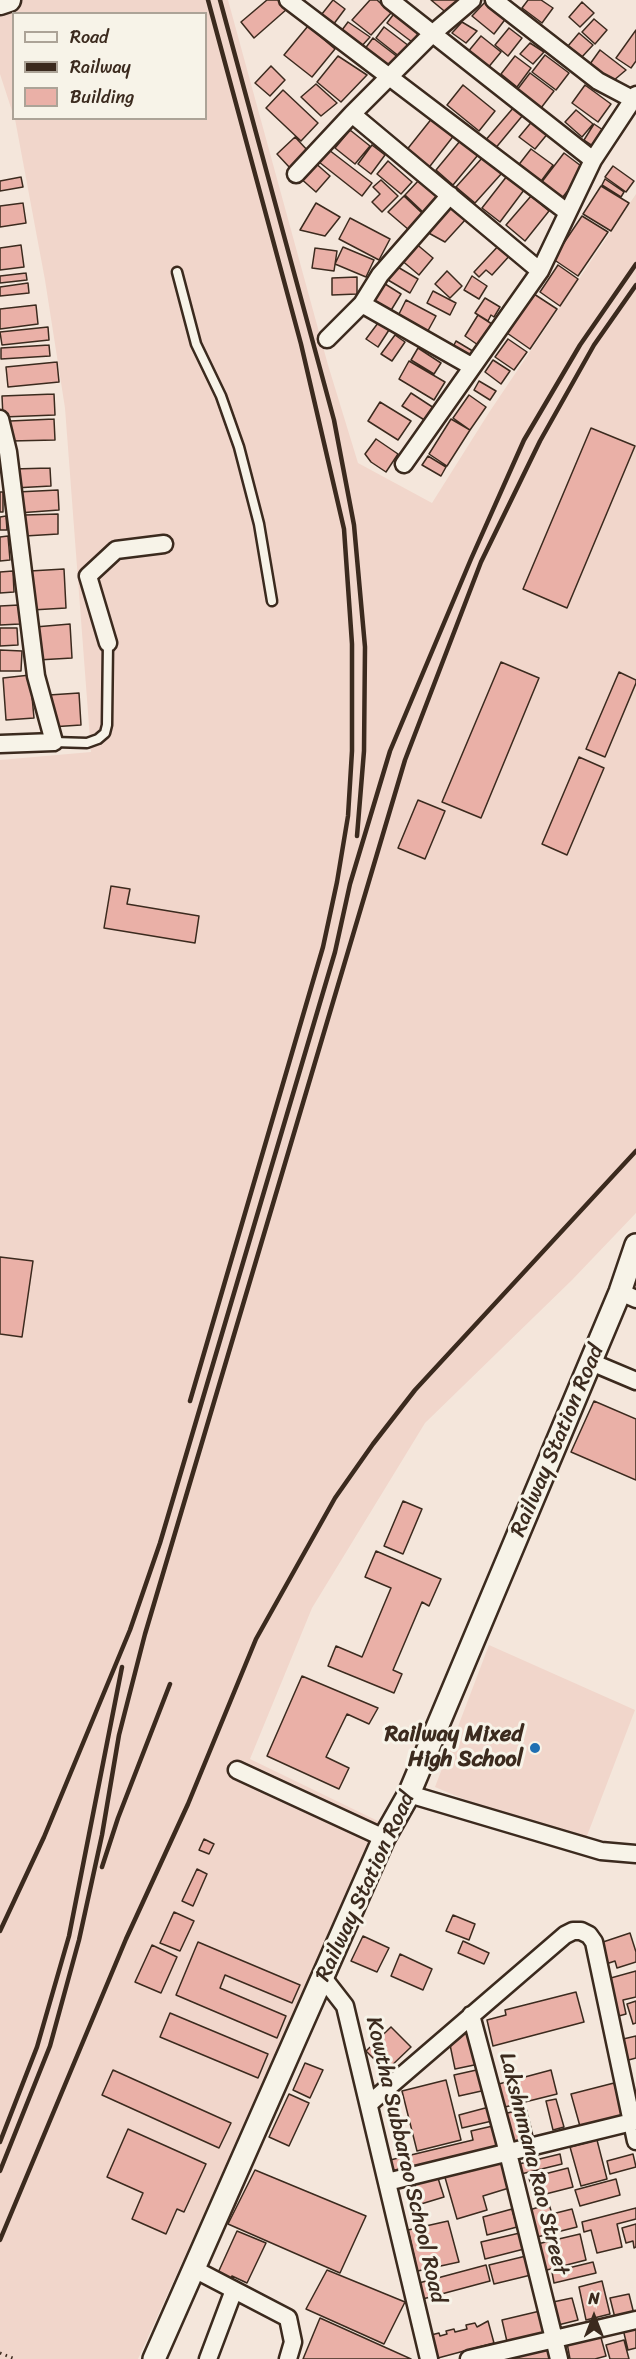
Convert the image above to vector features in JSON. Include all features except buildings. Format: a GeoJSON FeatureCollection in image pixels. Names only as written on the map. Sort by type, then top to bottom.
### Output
{"type":"FeatureCollection","features":[{"type":"Feature","properties":{"kind":"main road"},"geometry":{"type":"LineString","coordinates":[[0,3],[9,0]]}},
{"type":"Feature","properties":{"kind":"street"},"geometry":{"type":"LineString","coordinates":[[288,0],[567,212]]}},
{"type":"Feature","properties":{"kind":"street"},"geometry":{"type":"LineString","coordinates":[[390,0],[593,160]]}},
{"type":"Feature","properties":{"kind":"street"},"geometry":{"type":"LineString","coordinates":[[296,174],[432,34],[472,0]]}},
{"type":"Feature","properties":{"kind":"street"},"geometry":{"type":"LineString","coordinates":[[404,464],[540,271],[593,160],[635,98],[598,81],[494,0]]}},
{"type":"Feature","properties":{"kind":"street"},"geometry":{"type":"LineString","coordinates":[[352,114],[540,271]]}},
{"type":"Feature","properties":{"kind":"street"},"geometry":{"type":"LineString","coordinates":[[327,339],[362,304],[380,275],[450,195]]}},
{"type":"Feature","properties":{"kind":"street"},"geometry":{"type":"LineString","coordinates":[[362,304],[471,366]]}},
{"type":"Feature","properties":{"kind":"street"},"geometry":{"type":"LineString","coordinates":[[0,419],[8,452],[36,676],[54,742],[0,744]]}},
{"type":"Feature","properties":{"kind":"street"},"geometry":{"type":"LineString","coordinates":[[108,643],[88,576],[116,550],[164,544]]}},
{"type":"Feature","properties":{"kind":"street","name":"Railway Station Road"},"geometry":{"type":"LineString","coordinates":[[154,2359],[384,1838],[409,1794],[591,1362],[628,1296],[636,1245]]}},
{"type":"Feature","properties":{"kind":"street"},"geometry":{"type":"LineString","coordinates":[[591,1362],[636,1381]]}},
{"type":"Feature","properties":{"kind":"street"},"geometry":{"type":"LineString","coordinates":[[237,1770],[384,1838]]}},
{"type":"Feature","properties":{"kind":"street"},"geometry":{"type":"LineString","coordinates":[[409,1794],[601,1851],[636,1854]]}},
{"type":"Feature","properties":{"kind":"street","name":"Kowtha Subbarao School Road"},"geometry":{"type":"LineString","coordinates":[[370,2103],[565,1935],[581,1930],[594,1942],[634,2122]]}},
{"type":"Feature","properties":{"kind":"street","name":"Kowtha Subbarao School Road"},"geometry":{"type":"LineString","coordinates":[[324,1978],[345,2006],[370,2103],[429,2359]]}},
{"type":"Feature","properties":{"kind":"street","name":"Lakshnmana Rao Street"},"geometry":{"type":"LineString","coordinates":[[471,2015],[559,2359]]}},
{"type":"Feature","properties":{"kind":"street"},"geometry":{"type":"LineString","coordinates":[[387,2182],[634,2122],[636,2141]]}},
{"type":"Feature","properties":{"kind":"street"},"geometry":{"type":"LineString","coordinates":[[194,2269],[288,2318],[293,2342],[288,2359]]}},
{"type":"Feature","properties":{"kind":"street"},"geometry":{"type":"LineString","coordinates":[[208,2359],[234,2290]]}},
{"type":"Feature","properties":{"kind":"street"},"geometry":{"type":"LineString","coordinates":[[470,2359],[636,2320]]}},
{"type":"Feature","properties":{"kind":"lane"},"geometry":{"type":"LineString","coordinates":[[177,272],[196,344],[220,396],[239,447],[259,524],[272,601]]}},
{"type":"Feature","properties":{"kind":"lane"},"geometry":{"type":"LineString","coordinates":[[54,742],[87,743],[98,739],[105,733],[108,643]]}},
{"type":"Feature","properties":{"kind":"path"},"geometry":{"type":"LineString","coordinates":[[0,2353],[15,2359]]}},
{"type":"Feature","properties":{"kind":"shaded area"},"geometry":{"type":"Polygon","coordinates":[[[0,0],[228,0],[328,365],[358,463],[432,503],[490,411],[636,194],[636,1213],[572,1280],[425,1423],[312,1608],[250,1759],[382,1823],[138,2359],[0,2359],[0,760],[91,752],[65,408],[45,280],[15,120],[207,120],[207,12],[12,12],[12,111],[0,74],[0,0]]]}},
{"type":"Feature","properties":{"kind":"shaded area","name":"Railway Mixed High School"},"geometry":{"type":"Polygon","coordinates":[[[489,1645],[635,1710],[582,1849],[435,1787],[489,1645]]]}},
{"type":"Feature","properties":{"kind":"railway"},"geometry":{"type":"LineString","coordinates":[[190,1401],[323,947],[348,816],[352,751],[352,644],[344,529],[301,344],[208,0]]}},
{"type":"Feature","properties":{"kind":"railway"},"geometry":{"type":"LineString","coordinates":[[220,0],[334,420],[354,525],[365,647],[364,751],[357,836]]}},
{"type":"Feature","properties":{"kind":"railway"},"geometry":{"type":"LineString","coordinates":[[0,1931],[44,1837],[130,1630],[160,1543],[335,952],[350,884],[390,751],[524,440],[580,345],[636,264]]}},
{"type":"Feature","properties":{"kind":"railway"},"geometry":{"type":"LineString","coordinates":[[0,2171],[50,2046],[79,1940],[102,1835],[119,1735],[145,1634],[405,760],[481,562],[540,441],[594,345],[636,285]]}},
{"type":"Feature","properties":{"kind":"railway"},"geometry":{"type":"LineString","coordinates":[[0,2240],[126,1939],[188,1804],[256,1639],[335,1498],[415,1390],[636,1151]]}},
{"type":"Feature","properties":{"kind":"railway"},"geometry":{"type":"LineString","coordinates":[[0,2142],[37,2047],[69,1936],[122,1667]]}},
{"type":"Feature","properties":{"kind":"railway"},"geometry":{"type":"LineString","coordinates":[[102,1867],[118,1818],[170,1684]]}},
{"type":"Feature","properties":{"kind":"place","name":"Railway Mixed High School"},"geometry":{"type":"Point","coordinates":[535,1748]}}]}
